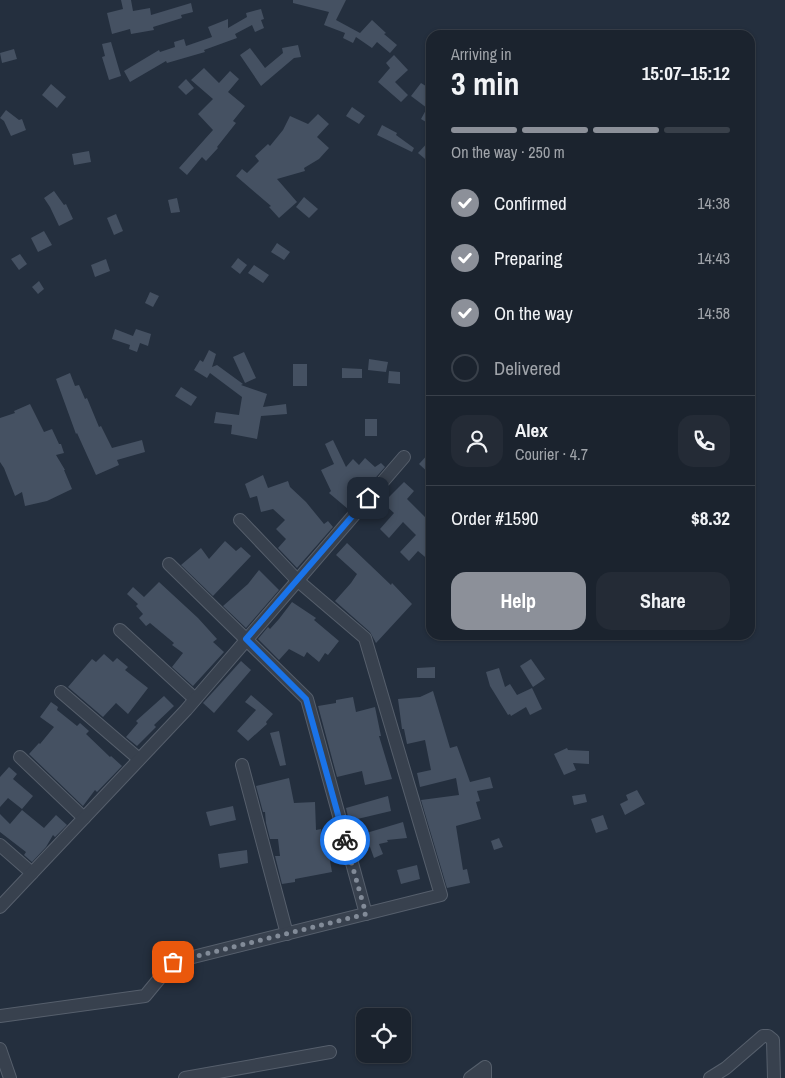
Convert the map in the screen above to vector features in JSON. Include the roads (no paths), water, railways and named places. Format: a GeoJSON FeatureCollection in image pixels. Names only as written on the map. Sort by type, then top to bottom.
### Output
{"type":"FeatureCollection","features":[{"type":"Feature","properties":{"kind":"street"},"geometry":{"type":"LineString","coordinates":[[0,907],[195,699],[404,457]]}},
{"type":"Feature","properties":{"kind":"street"},"geometry":{"type":"LineString","coordinates":[[0,1016],[145,996],[173,962],[441,896],[365,638],[297,580],[240,520]]}},
{"type":"Feature","properties":{"kind":"street"},"geometry":{"type":"LineString","coordinates":[[169,564],[306,699],[366,914]]}},
{"type":"Feature","properties":{"kind":"street"},"geometry":{"type":"LineString","coordinates":[[120,630],[195,699]]}},
{"type":"Feature","properties":{"kind":"street"},"geometry":{"type":"LineString","coordinates":[[61,692],[139,759]]}},
{"type":"Feature","properties":{"kind":"street"},"geometry":{"type":"LineString","coordinates":[[20,757],[84,818]]}},
{"type":"Feature","properties":{"kind":"street"},"geometry":{"type":"LineString","coordinates":[[242,765],[287,934]]}},
{"type":"Feature","properties":{"kind":"street"},"geometry":{"type":"LineString","coordinates":[[0,845],[32,873]]}},
{"type":"Feature","properties":{"kind":"street"},"geometry":{"type":"LineString","coordinates":[[710,1078],[726,1068],[763,1036],[768,1036],[773,1040],[774,1078]]}},
{"type":"Feature","properties":{"kind":"street"},"geometry":{"type":"LineString","coordinates":[[0,1049],[10,1078]]}},
{"type":"Feature","properties":{"kind":"street"},"geometry":{"type":"LineString","coordinates":[[185,1078],[211,1076],[330,1052]]}},
{"type":"Feature","properties":{"kind":"street"},"geometry":{"type":"LineString","coordinates":[[470,1078],[485,1067],[485,1078]]}}]}
